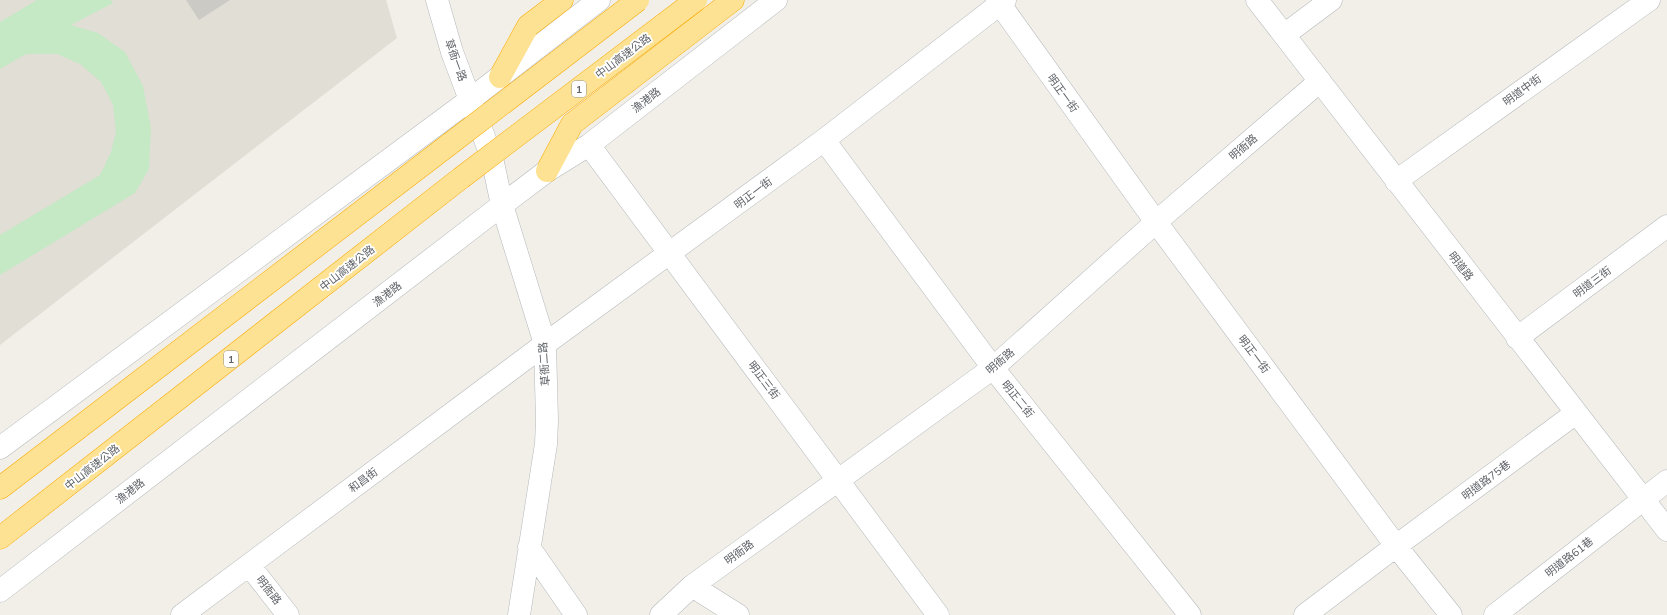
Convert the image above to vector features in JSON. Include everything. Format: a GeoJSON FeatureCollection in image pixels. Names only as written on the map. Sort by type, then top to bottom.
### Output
{"type":"FeatureCollection","features":[{"type":"Feature","properties":{"kind":"highway"},"geometry":{"type":"LineString","coordinates":[[500,77],[528,26],[562,0]]}},
{"type":"Feature","properties":{"kind":"highway"},"geometry":{"type":"LineString","coordinates":[[0,488],[638,0]]}},
{"type":"Feature","properties":{"kind":"highway","name":"中山高速公路"},"geometry":{"type":"LineString","coordinates":[[0,538],[461,178],[696,0]]}},
{"type":"Feature","properties":{"kind":"highway"},"geometry":{"type":"LineString","coordinates":[[547,171],[572,124],[733,0]]}},
{"type":"Feature","properties":{"kind":"street","name":"草衙一路"},"geometry":{"type":"LineString","coordinates":[[437,0],[452,52],[478,120]]}},
{"type":"Feature","properties":{"kind":"street"},"geometry":{"type":"LineString","coordinates":[[0,448],[471,99],[600,0]]}},
{"type":"Feature","properties":{"kind":"street","name":"漁港路"},"geometry":{"type":"LineString","coordinates":[[0,591],[502,205],[547,171],[589,145],[776,0]]}},
{"type":"Feature","properties":{"kind":"street","name":"明道路"},"geometry":{"type":"LineString","coordinates":[[1257,0],[1667,530]]}},
{"type":"Feature","properties":{"kind":"street"},"geometry":{"type":"LineString","coordinates":[[1284,34],[1331,0]]}},
{"type":"Feature","properties":{"kind":"street","name":"明道中街"},"geometry":{"type":"LineString","coordinates":[[1396,180],[1649,0]]}},
{"type":"Feature","properties":{"kind":"street","name":"明正一街"},"geometry":{"type":"LineString","coordinates":[[544,344],[670,254],[824,140],[1000,1],[1156,222],[1396,546],[1451,615]]}},
{"type":"Feature","properties":{"kind":"street","name":"明衙路"},"geometry":{"type":"LineString","coordinates":[[661,615],[692,586],[837,479],[993,368],[1156,222],[1320,81]]}},
{"type":"Feature","properties":{"kind":"street","name":"草衙二路"},"geometry":{"type":"LineString","coordinates":[[478,120],[492,158],[502,205],[544,344],[547,421],[546,444],[518,615]]}},
{"type":"Feature","properties":{"kind":"street","name":"明正二街"},"geometry":{"type":"LineString","coordinates":[[824,140],[993,368],[1190,615]]}},
{"type":"Feature","properties":{"kind":"street","name":"明正三街"},"geometry":{"type":"LineString","coordinates":[[589,145],[938,615]]}},
{"type":"Feature","properties":{"kind":"street","name":"明道三街"},"geometry":{"type":"LineString","coordinates":[[1517,338],[1667,226]]}},
{"type":"Feature","properties":{"kind":"street","name":"和昌街"},"geometry":{"type":"LineString","coordinates":[[182,615],[544,344]]}},
{"type":"Feature","properties":{"kind":"street","name":"明道路75巷"},"geometry":{"type":"LineString","coordinates":[[1396,546],[1576,413]]}},
{"type":"Feature","properties":{"kind":"street","name":"明道路61巷"},"geometry":{"type":"LineString","coordinates":[[1495,615],[1667,481]]}},
{"type":"Feature","properties":{"kind":"street"},"geometry":{"type":"LineString","coordinates":[[1305,615],[1396,546]]}},
{"type":"Feature","properties":{"kind":"street"},"geometry":{"type":"LineString","coordinates":[[529,547],[576,615]]}},
{"type":"Feature","properties":{"kind":"street","name":"明衙路"},"geometry":{"type":"LineString","coordinates":[[249,565],[288,615]]}},
{"type":"Feature","properties":{"kind":"street"},"geometry":{"type":"LineString","coordinates":[[692,586],[738,615]]}},
{"type":"Feature","properties":{"kind":"shaded area"},"geometry":{"type":"Polygon","coordinates":[[[0,0],[386,0],[397,38],[0,345],[0,0]]]}},
{"type":"Feature","properties":{"kind":"green space"},"geometry":{"type":"Polygon","coordinates":[[[37,0],[111,0],[113,3],[71,25],[98,33],[125,52],[143,86],[151,128],[149,169],[135,193],[0,275],[0,235],[100,175],[111,152],[116,132],[113,105],[101,82],[80,64],[57,54],[26,54],[0,69],[0,22],[37,0]]]}},
{"type":"Feature","properties":{"kind":"building"},"geometry":{"type":"Polygon","coordinates":[[[186,0],[230,0],[199,20],[186,0]]]}}]}
